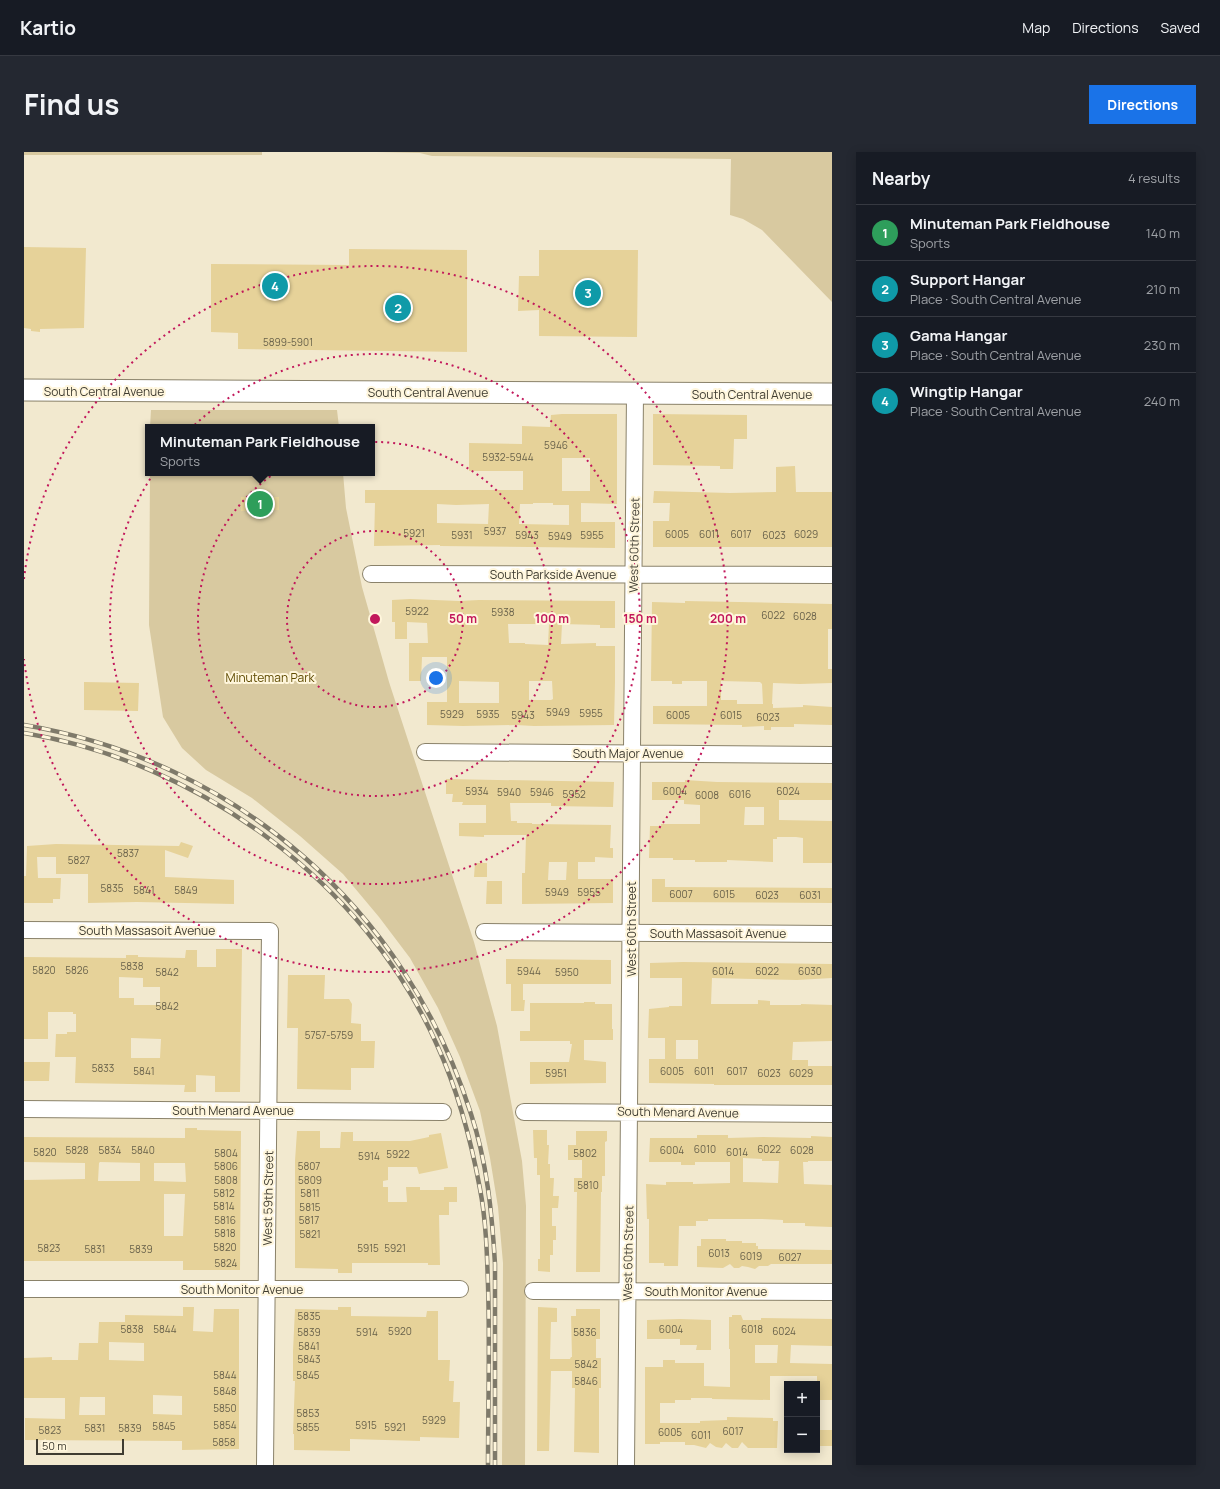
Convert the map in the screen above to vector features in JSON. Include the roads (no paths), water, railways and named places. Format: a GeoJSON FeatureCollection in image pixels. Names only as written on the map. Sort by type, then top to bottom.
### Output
{"type":"FeatureCollection","features":[{"type":"Feature","properties":{"kind":"main road","name":"South Central Avenue"},"geometry":{"type":"LineString","coordinates":[[24,390],[832,394]]}},
{"type":"Feature","properties":{"kind":"street","name":"West 60th Street"},"geometry":{"type":"LineString","coordinates":[[626,1465],[635,393]]}},
{"type":"Feature","properties":{"kind":"street","name":"South Parkside Avenue"},"geometry":{"type":"LineString","coordinates":[[371,574],[832,575]]}},
{"type":"Feature","properties":{"kind":"street","name":"South Major Avenue"},"geometry":{"type":"LineString","coordinates":[[425,752],[832,755]]}},
{"type":"Feature","properties":{"kind":"street","name":"South Massasoit Avenue"},"geometry":{"type":"LineString","coordinates":[[24,930],[270,931]]}},
{"type":"Feature","properties":{"kind":"street","name":"West 59th Street"},"geometry":{"type":"LineString","coordinates":[[265,1465],[270,931]]}},
{"type":"Feature","properties":{"kind":"street","name":"South Massasoit Avenue"},"geometry":{"type":"LineString","coordinates":[[484,932],[832,934]]}},
{"type":"Feature","properties":{"kind":"street","name":"South Menard Avenue"},"geometry":{"type":"LineString","coordinates":[[24,1109],[443,1112]]}},
{"type":"Feature","properties":{"kind":"street","name":"South Menard Avenue"},"geometry":{"type":"LineString","coordinates":[[524,1112],[832,1114]]}},
{"type":"Feature","properties":{"kind":"street","name":"South Monitor Avenue"},"geometry":{"type":"LineString","coordinates":[[24,1289],[460,1289]]}},
{"type":"Feature","properties":{"kind":"street","name":"South Monitor Avenue"},"geometry":{"type":"LineString","coordinates":[[533,1291],[832,1292]]}},
{"type":"Feature","properties":{"kind":"railway"},"geometry":{"type":"LineString","coordinates":[[24,725],[101,744],[174,772],[241,810],[303,856],[357,910],[404,971],[442,1040],[471,1114],[477,1132],[485,1169],[495,1264],[495,1465]]}},
{"type":"Feature","properties":{"kind":"railway"},"geometry":{"type":"LineString","coordinates":[[24,733],[89,748],[152,771],[213,801],[269,839],[321,882],[367,932],[406,986],[445,1062],[468,1134],[482,1201],[486,1237],[489,1308],[488,1465]]}},
{"type":"Feature","properties":{"kind":"place","name":"Wingtip Hangar"},"geometry":{"type":"Point","coordinates":[275,286]}},
{"type":"Feature","properties":{"kind":"place","name":"Gama Hangar"},"geometry":{"type":"Point","coordinates":[588,293]}},
{"type":"Feature","properties":{"kind":"place","name":"Support Hangar"},"geometry":{"type":"Point","coordinates":[398,308]}},
{"type":"Feature","properties":{"kind":"place","name":"Minuteman Park Fieldhouse"},"geometry":{"type":"Point","coordinates":[260,504]}},
{"type":"Feature","properties":{"kind":"park label","name":"Minuteman Park"},"geometry":{"type":"Point","coordinates":[270,677]}}]}
